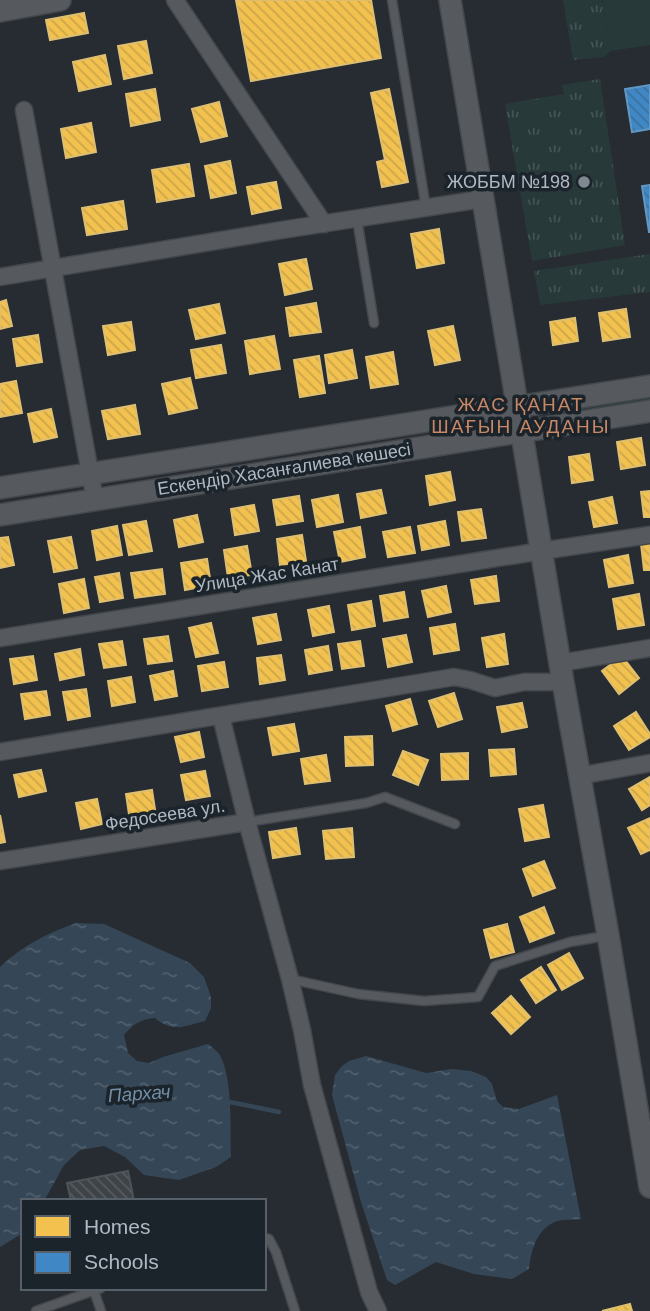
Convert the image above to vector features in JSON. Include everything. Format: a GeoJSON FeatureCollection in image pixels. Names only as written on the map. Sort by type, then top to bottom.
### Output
{"type":"FeatureCollection","features":[{"type":"Feature","properties":{"kind":"street"},"geometry":{"type":"LineString","coordinates":[[175,0],[324,224]]}},
{"type":"Feature","properties":{"kind":"street"},"geometry":{"type":"LineString","coordinates":[[450,0],[561,673],[650,1187]]}},
{"type":"Feature","properties":{"kind":"street"},"geometry":{"type":"LineString","coordinates":[[0,11],[47,1]]}},
{"type":"Feature","properties":{"kind":"street"},"geometry":{"type":"LineString","coordinates":[[23,110],[95,500]]}},
{"type":"Feature","properties":{"kind":"street"},"geometry":{"type":"LineString","coordinates":[[0,278],[482,199]]}},
{"type":"Feature","properties":{"kind":"street","name":"Ескендір Хасанғалиева көшесі"},"geometry":{"type":"LineString","coordinates":[[0,488],[650,386]]}},
{"type":"Feature","properties":{"kind":"street","name":"Ескендір Хасанғалиева көшесі"},"geometry":{"type":"LineString","coordinates":[[0,515],[650,411]]}},
{"type":"Feature","properties":{"kind":"street","name":"Улица Жас Канат"},"geometry":{"type":"LineString","coordinates":[[0,638],[650,536]]}},
{"type":"Feature","properties":{"kind":"street"},"geometry":{"type":"LineString","coordinates":[[0,752],[454,677],[495,688],[650,648]]}},
{"type":"Feature","properties":{"kind":"street"},"geometry":{"type":"LineString","coordinates":[[221,716],[247,822]]}},
{"type":"Feature","properties":{"kind":"street"},"geometry":{"type":"LineString","coordinates":[[579,776],[650,763]]}},
{"type":"Feature","properties":{"kind":"street","name":"Федосеева ул."},"geometry":{"type":"LineString","coordinates":[[0,860],[247,822],[290,979],[312,1085],[369,1292],[378,1311]]}},
{"type":"Feature","properties":{"kind":"lane"},"geometry":{"type":"LineString","coordinates":[[392,0],[426,208]]}},
{"type":"Feature","properties":{"kind":"lane"},"geometry":{"type":"LineString","coordinates":[[356,219],[374,323]]}},
{"type":"Feature","properties":{"kind":"lane"},"geometry":{"type":"LineString","coordinates":[[247,822],[366,803],[386,797],[455,824]]}},
{"type":"Feature","properties":{"kind":"lane"},"geometry":{"type":"LineString","coordinates":[[290,979],[358,995],[424,1001],[478,997],[495,966],[570,942],[608,935]]}},
{"type":"Feature","properties":{"kind":"lane"},"geometry":{"type":"LineString","coordinates":[[266,1238],[276,1252],[295,1311]]}},
{"type":"Feature","properties":{"kind":"lane"},"geometry":{"type":"LineString","coordinates":[[36,1311],[94,1290]]}},
{"type":"Feature","properties":{"kind":"lane"},"geometry":{"type":"LineString","coordinates":[[97,1290],[101,1311]]}},
{"type":"Feature","properties":{"kind":"green space"},"geometry":{"type":"Polygon","coordinates":[[[563,0],[602,0],[611,51],[604,57],[573,60],[563,0]]]}},
{"type":"Feature","properties":{"kind":"green space"},"geometry":{"type":"Polygon","coordinates":[[[602,0],[650,0],[650,45],[611,51],[602,0]]]}},
{"type":"Feature","properties":{"kind":"green space"},"geometry":{"type":"Polygon","coordinates":[[[600,79],[625,245],[532,261],[505,104],[564,94],[562,85],[600,79]]]}},
{"type":"Feature","properties":{"kind":"green space"},"geometry":{"type":"Polygon","coordinates":[[[650,254],[650,292],[540,305],[534,271],[650,254]]]}},
{"type":"Feature","properties":{"kind":"green space"},"geometry":{"type":"Polygon","coordinates":[[[650,392],[650,405],[558,420],[556,407],[650,392]]]}},
{"type":"Feature","properties":{"kind":"water"},"geometry":{"type":"Polygon","coordinates":[[[76,923],[104,924],[190,963],[204,977],[211,997],[211,1008],[205,1021],[173,1027],[155,1018],[138,1023],[124,1035],[128,1053],[137,1061],[149,1063],[208,1044],[219,1054],[229,1091],[231,1157],[216,1167],[179,1180],[144,1175],[125,1157],[104,1146],[80,1150],[64,1165],[45,1199],[21,1199],[21,1234],[0,1247],[0,967],[35,941],[76,923]]]}},
{"type":"Feature","properties":{"kind":"water"},"geometry":{"type":"Polygon","coordinates":[[[366,1056],[426,1073],[452,1069],[471,1071],[486,1077],[492,1084],[497,1101],[503,1107],[519,1109],[557,1095],[581,1219],[557,1221],[544,1229],[533,1247],[529,1269],[512,1279],[474,1274],[436,1262],[395,1285],[387,1280],[361,1202],[332,1095],[335,1075],[342,1066],[366,1056]]]}},
{"type":"Feature","properties":{"kind":"building: Homes"},"geometry":{"type":"Polygon","coordinates":[[[236,0],[371,0],[381,58],[251,81],[236,0]]]}},
{"type":"Feature","properties":{"kind":"building: Homes"},"geometry":{"type":"Polygon","coordinates":[[[84,13],[88,33],[50,40],[46,20],[84,13]]]}},
{"type":"Feature","properties":{"kind":"building: Homes"},"geometry":{"type":"Polygon","coordinates":[[[146,41],[152,73],[124,79],[118,46],[146,41]]]}},
{"type":"Feature","properties":{"kind":"building: Homes"},"geometry":{"type":"Polygon","coordinates":[[[105,55],[111,84],[79,91],[73,62],[105,55]]]}},
{"type":"Feature","properties":{"kind":"building: Homes"},"geometry":{"type":"Polygon","coordinates":[[[155,89],[160,120],[131,126],[126,94],[155,89]]]}},
{"type":"Feature","properties":{"kind":"building: Homes"},"geometry":{"type":"Polygon","coordinates":[[[389,89],[408,182],[382,187],[377,162],[385,160],[371,93],[389,89]]]}},
{"type":"Feature","properties":{"kind":"building: Homes"},"geometry":{"type":"Polygon","coordinates":[[[219,102],[227,136],[201,142],[192,109],[219,102]]]}},
{"type":"Feature","properties":{"kind":"building: Homes"},"geometry":{"type":"Polygon","coordinates":[[[91,123],[96,152],[66,158],[61,129],[91,123]]]}},
{"type":"Feature","properties":{"kind":"building: Homes"},"geometry":{"type":"Polygon","coordinates":[[[230,161],[236,193],[211,198],[205,166],[230,161]]]}},
{"type":"Feature","properties":{"kind":"building: Homes"},"geometry":{"type":"Polygon","coordinates":[[[189,164],[194,196],[157,202],[152,170],[189,164]]]}},
{"type":"Feature","properties":{"kind":"building: Homes"},"geometry":{"type":"Polygon","coordinates":[[[276,182],[281,208],[252,214],[247,187],[276,182]]]}},
{"type":"Feature","properties":{"kind":"building: Homes"},"geometry":{"type":"Polygon","coordinates":[[[123,201],[127,229],[87,235],[82,208],[123,201]]]}},
{"type":"Feature","properties":{"kind":"building: Homes"},"geometry":{"type":"Polygon","coordinates":[[[439,229],[444,263],[417,268],[411,234],[439,229]]]}},
{"type":"Feature","properties":{"kind":"building: Homes"},"geometry":{"type":"Polygon","coordinates":[[[306,259],[312,289],[285,295],[279,264],[306,259]]]}},
{"type":"Feature","properties":{"kind":"building: Homes"},"geometry":{"type":"Polygon","coordinates":[[[6,300],[12,326],[0,329],[0,302],[6,300]]]}},
{"type":"Feature","properties":{"kind":"building: Homes"},"geometry":{"type":"Polygon","coordinates":[[[316,303],[321,332],[290,336],[286,308],[316,303]]]}},
{"type":"Feature","properties":{"kind":"building: Homes"},"geometry":{"type":"Polygon","coordinates":[[[219,304],[225,333],[196,339],[189,310],[219,304]]]}},
{"type":"Feature","properties":{"kind":"building: Homes"},"geometry":{"type":"Polygon","coordinates":[[[626,309],[630,337],[603,341],[599,313],[626,309]]]}},
{"type":"Feature","properties":{"kind":"building: Homes"},"geometry":{"type":"Polygon","coordinates":[[[575,318],[578,341],[553,345],[550,322],[575,318]]]}},
{"type":"Feature","properties":{"kind":"building: Homes"},"geometry":{"type":"Polygon","coordinates":[[[131,322],[135,350],[108,355],[103,326],[131,322]]]}},
{"type":"Feature","properties":{"kind":"building: Homes"},"geometry":{"type":"Polygon","coordinates":[[[453,326],[460,360],[435,365],[428,331],[453,326]]]}},
{"type":"Feature","properties":{"kind":"building: Homes"},"geometry":{"type":"Polygon","coordinates":[[[38,335],[42,362],[17,366],[13,339],[38,335]]]}},
{"type":"Feature","properties":{"kind":"building: Homes"},"geometry":{"type":"Polygon","coordinates":[[[274,336],[280,369],[250,374],[245,341],[274,336]]]}},
{"type":"Feature","properties":{"kind":"building: Homes"},"geometry":{"type":"Polygon","coordinates":[[[221,345],[226,373],[196,378],[191,350],[221,345]]]}},
{"type":"Feature","properties":{"kind":"building: Homes"},"geometry":{"type":"Polygon","coordinates":[[[352,350],[357,378],[329,383],[325,355],[352,350]]]}},
{"type":"Feature","properties":{"kind":"building: Homes"},"geometry":{"type":"Polygon","coordinates":[[[393,352],[398,384],[371,388],[366,357],[393,352]]]}},
{"type":"Feature","properties":{"kind":"building: Homes"},"geometry":{"type":"Polygon","coordinates":[[[319,356],[325,393],[300,397],[294,360],[319,356]]]}},
{"type":"Feature","properties":{"kind":"building: Homes"},"geometry":{"type":"Polygon","coordinates":[[[190,378],[197,408],[169,414],[162,384],[190,378]]]}},
{"type":"Feature","properties":{"kind":"building: Homes"},"geometry":{"type":"Polygon","coordinates":[[[16,381],[22,413],[0,417],[0,384],[16,381]]]}},
{"type":"Feature","properties":{"kind":"building: Homes"},"geometry":{"type":"Polygon","coordinates":[[[135,405],[140,434],[108,439],[102,411],[135,405]]]}},
{"type":"Feature","properties":{"kind":"building: Homes"},"geometry":{"type":"Polygon","coordinates":[[[51,409],[57,437],[34,442],[28,414],[51,409]]]}},
{"type":"Feature","properties":{"kind":"building: Homes"},"geometry":{"type":"Polygon","coordinates":[[[641,438],[645,465],[621,469],[617,442],[641,438]]]}},
{"type":"Feature","properties":{"kind":"building: Homes"},"geometry":{"type":"Polygon","coordinates":[[[589,454],[593,480],[572,483],[569,457],[589,454]]]}},
{"type":"Feature","properties":{"kind":"building: Homes"},"geometry":{"type":"Polygon","coordinates":[[[450,472],[455,500],[430,505],[426,476],[450,472]]]}},
{"type":"Feature","properties":{"kind":"building: Homes"},"geometry":{"type":"Polygon","coordinates":[[[381,490],[386,513],[361,518],[357,494],[381,490]]]}},
{"type":"Feature","properties":{"kind":"building: Homes"},"geometry":{"type":"Polygon","coordinates":[[[650,491],[650,517],[644,517],[641,492],[650,491]]]}},
{"type":"Feature","properties":{"kind":"building: Homes"},"geometry":{"type":"Polygon","coordinates":[[[338,495],[343,522],[317,527],[312,500],[338,495]]]}},
{"type":"Feature","properties":{"kind":"building: Homes"},"geometry":{"type":"Polygon","coordinates":[[[299,496],[303,521],[277,525],[273,500],[299,496]]]}},
{"type":"Feature","properties":{"kind":"building: Homes"},"geometry":{"type":"Polygon","coordinates":[[[612,497],[617,523],[594,527],[589,502],[612,497]]]}},
{"type":"Feature","properties":{"kind":"building: Homes"},"geometry":{"type":"Polygon","coordinates":[[[254,505],[259,531],[235,535],[231,509],[254,505]]]}},
{"type":"Feature","properties":{"kind":"building: Homes"},"geometry":{"type":"Polygon","coordinates":[[[481,509],[486,538],[462,541],[458,512],[481,509]]]}},
{"type":"Feature","properties":{"kind":"building: Homes"},"geometry":{"type":"Polygon","coordinates":[[[197,515],[203,542],[179,547],[174,520],[197,515]]]}},
{"type":"Feature","properties":{"kind":"building: Homes"},"geometry":{"type":"Polygon","coordinates":[[[146,521],[152,551],[129,555],[123,525],[146,521]]]}},
{"type":"Feature","properties":{"kind":"building: Homes"},"geometry":{"type":"Polygon","coordinates":[[[445,521],[449,545],[422,550],[418,526],[445,521]]]}},
{"type":"Feature","properties":{"kind":"building: Homes"},"geometry":{"type":"Polygon","coordinates":[[[117,526],[122,555],[97,560],[92,531],[117,526]]]}},
{"type":"Feature","properties":{"kind":"building: Homes"},"geometry":{"type":"Polygon","coordinates":[[[360,527],[365,557],[340,562],[334,532],[360,527]]]}},
{"type":"Feature","properties":{"kind":"building: Homes"},"geometry":{"type":"Polygon","coordinates":[[[410,527],[415,553],[388,557],[383,532],[410,527]]]}},
{"type":"Feature","properties":{"kind":"building: Homes"},"geometry":{"type":"Polygon","coordinates":[[[302,535],[306,561],[280,565],[277,539],[302,535]]]}},
{"type":"Feature","properties":{"kind":"building: Homes"},"geometry":{"type":"Polygon","coordinates":[[[8,537],[14,565],[0,568],[0,538],[8,537]]]}},
{"type":"Feature","properties":{"kind":"building: Homes"},"geometry":{"type":"Polygon","coordinates":[[[71,537],[77,568],[54,572],[48,541],[71,537]]]}},
{"type":"Feature","properties":{"kind":"building: Homes"},"geometry":{"type":"Polygon","coordinates":[[[650,543],[650,570],[644,570],[641,544],[650,543]]]}},
{"type":"Feature","properties":{"kind":"building: Homes"},"geometry":{"type":"Polygon","coordinates":[[[247,546],[252,575],[228,578],[224,550],[247,546]]]}},
{"type":"Feature","properties":{"kind":"building: Homes"},"geometry":{"type":"Polygon","coordinates":[[[628,555],[633,583],[609,587],[604,560],[628,555]]]}},
{"type":"Feature","properties":{"kind":"building: Homes"},"geometry":{"type":"Polygon","coordinates":[[[207,559],[211,585],[185,590],[181,563],[207,559]]]}},
{"type":"Feature","properties":{"kind":"building: Homes"},"geometry":{"type":"Polygon","coordinates":[[[162,569],[165,594],[135,598],[131,573],[162,569]]]}},
{"type":"Feature","properties":{"kind":"building: Homes"},"geometry":{"type":"Polygon","coordinates":[[[119,573],[123,598],[100,602],[95,577],[119,573]]]}},
{"type":"Feature","properties":{"kind":"building: Homes"},"geometry":{"type":"Polygon","coordinates":[[[496,576],[499,601],[475,604],[471,580],[496,576]]]}},
{"type":"Feature","properties":{"kind":"building: Homes"},"geometry":{"type":"Polygon","coordinates":[[[84,579],[89,608],[64,613],[59,584],[84,579]]]}},
{"type":"Feature","properties":{"kind":"building: Homes"},"geometry":{"type":"Polygon","coordinates":[[[446,586],[451,612],[428,617],[422,591],[446,586]]]}},
{"type":"Feature","properties":{"kind":"building: Homes"},"geometry":{"type":"Polygon","coordinates":[[[404,592],[408,617],[384,621],[380,596],[404,592]]]}},
{"type":"Feature","properties":{"kind":"building: Homes"},"geometry":{"type":"Polygon","coordinates":[[[639,594],[644,625],[618,629],[613,599],[639,594]]]}},
{"type":"Feature","properties":{"kind":"building: Homes"},"geometry":{"type":"Polygon","coordinates":[[[371,601],[375,626],[352,630],[348,605],[371,601]]]}},
{"type":"Feature","properties":{"kind":"building: Homes"},"geometry":{"type":"Polygon","coordinates":[[[329,606],[334,632],[313,636],[308,610],[329,606]]]}},
{"type":"Feature","properties":{"kind":"building: Homes"},"geometry":{"type":"Polygon","coordinates":[[[276,614],[281,640],[258,644],[253,618],[276,614]]]}},
{"type":"Feature","properties":{"kind":"building: Homes"},"geometry":{"type":"Polygon","coordinates":[[[211,623],[218,653],[196,657],[189,628],[211,623]]]}},
{"type":"Feature","properties":{"kind":"building: Homes"},"geometry":{"type":"Polygon","coordinates":[[[455,624],[459,650],[434,654],[430,628],[455,624]]]}},
{"type":"Feature","properties":{"kind":"building: Homes"},"geometry":{"type":"Polygon","coordinates":[[[504,634],[508,664],[487,667],[482,638],[504,634]]]}},
{"type":"Feature","properties":{"kind":"building: Homes"},"geometry":{"type":"Polygon","coordinates":[[[406,635],[412,662],[388,667],[383,639],[406,635]]]}},
{"type":"Feature","properties":{"kind":"building: Homes"},"geometry":{"type":"Polygon","coordinates":[[[168,636],[172,661],[148,664],[144,639],[168,636]]]}},
{"type":"Feature","properties":{"kind":"building: Homes"},"geometry":{"type":"Polygon","coordinates":[[[122,641],[126,665],[104,668],[99,644],[122,641]]]}},
{"type":"Feature","properties":{"kind":"building: Homes"},"geometry":{"type":"Polygon","coordinates":[[[360,641],[364,666],[342,669],[338,644],[360,641]]]}},
{"type":"Feature","properties":{"kind":"building: Homes"},"geometry":{"type":"Polygon","coordinates":[[[328,646],[332,670],[309,674],[305,650],[328,646]]]}},
{"type":"Feature","properties":{"kind":"building: Homes"},"geometry":{"type":"Polygon","coordinates":[[[80,649],[84,675],[60,680],[55,654],[80,649]]]}},
{"type":"Feature","properties":{"kind":"building: Homes"},"geometry":{"type":"Polygon","coordinates":[[[281,655],[285,680],[260,684],[257,658],[281,655]]]}},
{"type":"Feature","properties":{"kind":"building: Homes"},"geometry":{"type":"Polygon","coordinates":[[[33,656],[37,680],[14,684],[10,659],[33,656]]]}},
{"type":"Feature","properties":{"kind":"building: Homes"},"geometry":{"type":"Polygon","coordinates":[[[622,656],[639,678],[619,694],[602,671],[622,656]]]}},
{"type":"Feature","properties":{"kind":"building: Homes"},"geometry":{"type":"Polygon","coordinates":[[[224,662],[228,687],[202,691],[198,666],[224,662]]]}},
{"type":"Feature","properties":{"kind":"building: Homes"},"geometry":{"type":"Polygon","coordinates":[[[173,671],[177,696],[155,700],[150,676],[173,671]]]}},
{"type":"Feature","properties":{"kind":"building: Homes"},"geometry":{"type":"Polygon","coordinates":[[[131,677],[135,702],[112,706],[108,681],[131,677]]]}},
{"type":"Feature","properties":{"kind":"building: Homes"},"geometry":{"type":"Polygon","coordinates":[[[86,689],[90,716],[68,720],[63,692],[86,689]]]}},
{"type":"Feature","properties":{"kind":"building: Homes"},"geometry":{"type":"Polygon","coordinates":[[[46,691],[50,715],[25,719],[21,694],[46,691]]]}},
{"type":"Feature","properties":{"kind":"building: Homes"},"geometry":{"type":"Polygon","coordinates":[[[454,693],[462,719],[438,727],[429,701],[454,693]]]}},
{"type":"Feature","properties":{"kind":"building: Homes"},"geometry":{"type":"Polygon","coordinates":[[[410,699],[417,724],[393,731],[386,706],[410,699]]]}},
{"type":"Feature","properties":{"kind":"building: Homes"},"geometry":{"type":"Polygon","coordinates":[[[522,703],[527,727],[502,732],[497,707],[522,703]]]}},
{"type":"Feature","properties":{"kind":"building: Homes"},"geometry":{"type":"Polygon","coordinates":[[[636,712],[650,737],[629,750],[614,726],[636,712]]]}},
{"type":"Feature","properties":{"kind":"building: Homes"},"geometry":{"type":"Polygon","coordinates":[[[294,724],[299,751],[273,755],[268,728],[294,724]]]}},
{"type":"Feature","properties":{"kind":"building: Homes"},"geometry":{"type":"Polygon","coordinates":[[[199,732],[204,757],[181,762],[175,737],[199,732]]]}},
{"type":"Feature","properties":{"kind":"building: Homes"},"geometry":{"type":"Polygon","coordinates":[[[372,736],[373,765],[346,766],[345,737],[372,736]]]}},
{"type":"Feature","properties":{"kind":"building: Homes"},"geometry":{"type":"Polygon","coordinates":[[[514,749],[516,774],[491,776],[489,750],[514,749]]]}},
{"type":"Feature","properties":{"kind":"building: Homes"},"geometry":{"type":"Polygon","coordinates":[[[403,751],[428,760],[418,785],[393,775],[403,751]]]}},
{"type":"Feature","properties":{"kind":"building: Homes"},"geometry":{"type":"Polygon","coordinates":[[[468,753],[468,779],[442,780],[441,754],[468,753]]]}},
{"type":"Feature","properties":{"kind":"building: Homes"},"geometry":{"type":"Polygon","coordinates":[[[326,755],[330,781],[305,784],[301,759],[326,755]]]}},
{"type":"Feature","properties":{"kind":"building: Homes"},"geometry":{"type":"Polygon","coordinates":[[[41,770],[46,791],[19,797],[14,775],[41,770]]]}},
{"type":"Feature","properties":{"kind":"building: Homes"},"geometry":{"type":"Polygon","coordinates":[[[205,771],[210,796],[186,800],[181,775],[205,771]]]}},
{"type":"Feature","properties":{"kind":"building: Homes"},"geometry":{"type":"Polygon","coordinates":[[[650,777],[650,805],[642,810],[629,789],[650,777]]]}},
{"type":"Feature","properties":{"kind":"building: Homes"},"geometry":{"type":"Polygon","coordinates":[[[152,790],[156,816],[130,821],[126,794],[152,790]]]}},
{"type":"Feature","properties":{"kind":"building: Homes"},"geometry":{"type":"Polygon","coordinates":[[[97,799],[102,824],[81,829],[76,803],[97,799]]]}},
{"type":"Feature","properties":{"kind":"building: Homes"},"geometry":{"type":"Polygon","coordinates":[[[543,805],[549,837],[525,841],[519,809],[543,805]]]}},
{"type":"Feature","properties":{"kind":"building: Homes"},"geometry":{"type":"Polygon","coordinates":[[[0,815],[5,842],[0,843],[0,815]]]}},
{"type":"Feature","properties":{"kind":"building: Homes"},"geometry":{"type":"Polygon","coordinates":[[[650,818],[650,850],[641,854],[628,828],[650,818]]]}},
{"type":"Feature","properties":{"kind":"building: Homes"},"geometry":{"type":"Polygon","coordinates":[[[296,828],[300,854],[273,858],[269,832],[296,828]]]}},
{"type":"Feature","properties":{"kind":"building: Homes"},"geometry":{"type":"Polygon","coordinates":[[[352,828],[354,857],[326,859],[323,831],[352,828]]]}},
{"type":"Feature","properties":{"kind":"building: Homes"},"geometry":{"type":"Polygon","coordinates":[[[544,861],[555,888],[533,896],[523,869],[544,861]]]}},
{"type":"Feature","properties":{"kind":"building: Homes"},"geometry":{"type":"Polygon","coordinates":[[[544,907],[554,933],[530,942],[520,917],[544,907]]]}},
{"type":"Feature","properties":{"kind":"building: Homes"},"geometry":{"type":"Polygon","coordinates":[[[507,924],[514,952],[491,958],[484,930],[507,924]]]}},
{"type":"Feature","properties":{"kind":"building: Homes"},"geometry":{"type":"Polygon","coordinates":[[[569,953],[583,978],[562,990],[548,965],[569,953]]]}},
{"type":"Feature","properties":{"kind":"building: Homes"},"geometry":{"type":"Polygon","coordinates":[[[541,967],[556,990],[536,1003],[521,980],[541,967]]]}},
{"type":"Feature","properties":{"kind":"building: Homes"},"geometry":{"type":"Polygon","coordinates":[[[511,996],[530,1017],[511,1034],[492,1013],[511,996]]]}},
{"type":"Feature","properties":{"kind":"building: Homes"},"geometry":{"type":"Polygon","coordinates":[[[630,1304],[632,1311],[602,1311],[630,1304]]]}},
{"type":"Feature","properties":{"kind":"building: Schools"},"geometry":{"type":"Polygon","coordinates":[[[650,85],[650,129],[632,132],[625,89],[650,85]]]}},
{"type":"Feature","properties":{"kind":"building: Schools"},"geometry":{"type":"Polygon","coordinates":[[[650,185],[650,232],[649,232],[642,186],[650,185]]]}},
{"type":"Feature","properties":{"kind":"building: Other"},"geometry":{"type":"Polygon","coordinates":[[[128,1171],[134,1199],[71,1199],[67,1183],[128,1171]]]}},
{"type":"Feature","properties":{"kind":"waterway","name":"Пархач"},"geometry":{"type":"LineString","coordinates":[[225,1101],[279,1112]]}},
{"type":"Feature","properties":{"kind":"place","name":"ЖОББМ №198"},"geometry":{"type":"Point","coordinates":[584,182]}},
{"type":"Feature","properties":{"kind":"district","name":"ЖАС ҚАНАТ ШАҒЫН АУДАНЫ"},"geometry":{"type":"Point","coordinates":[521,415]}}]}
